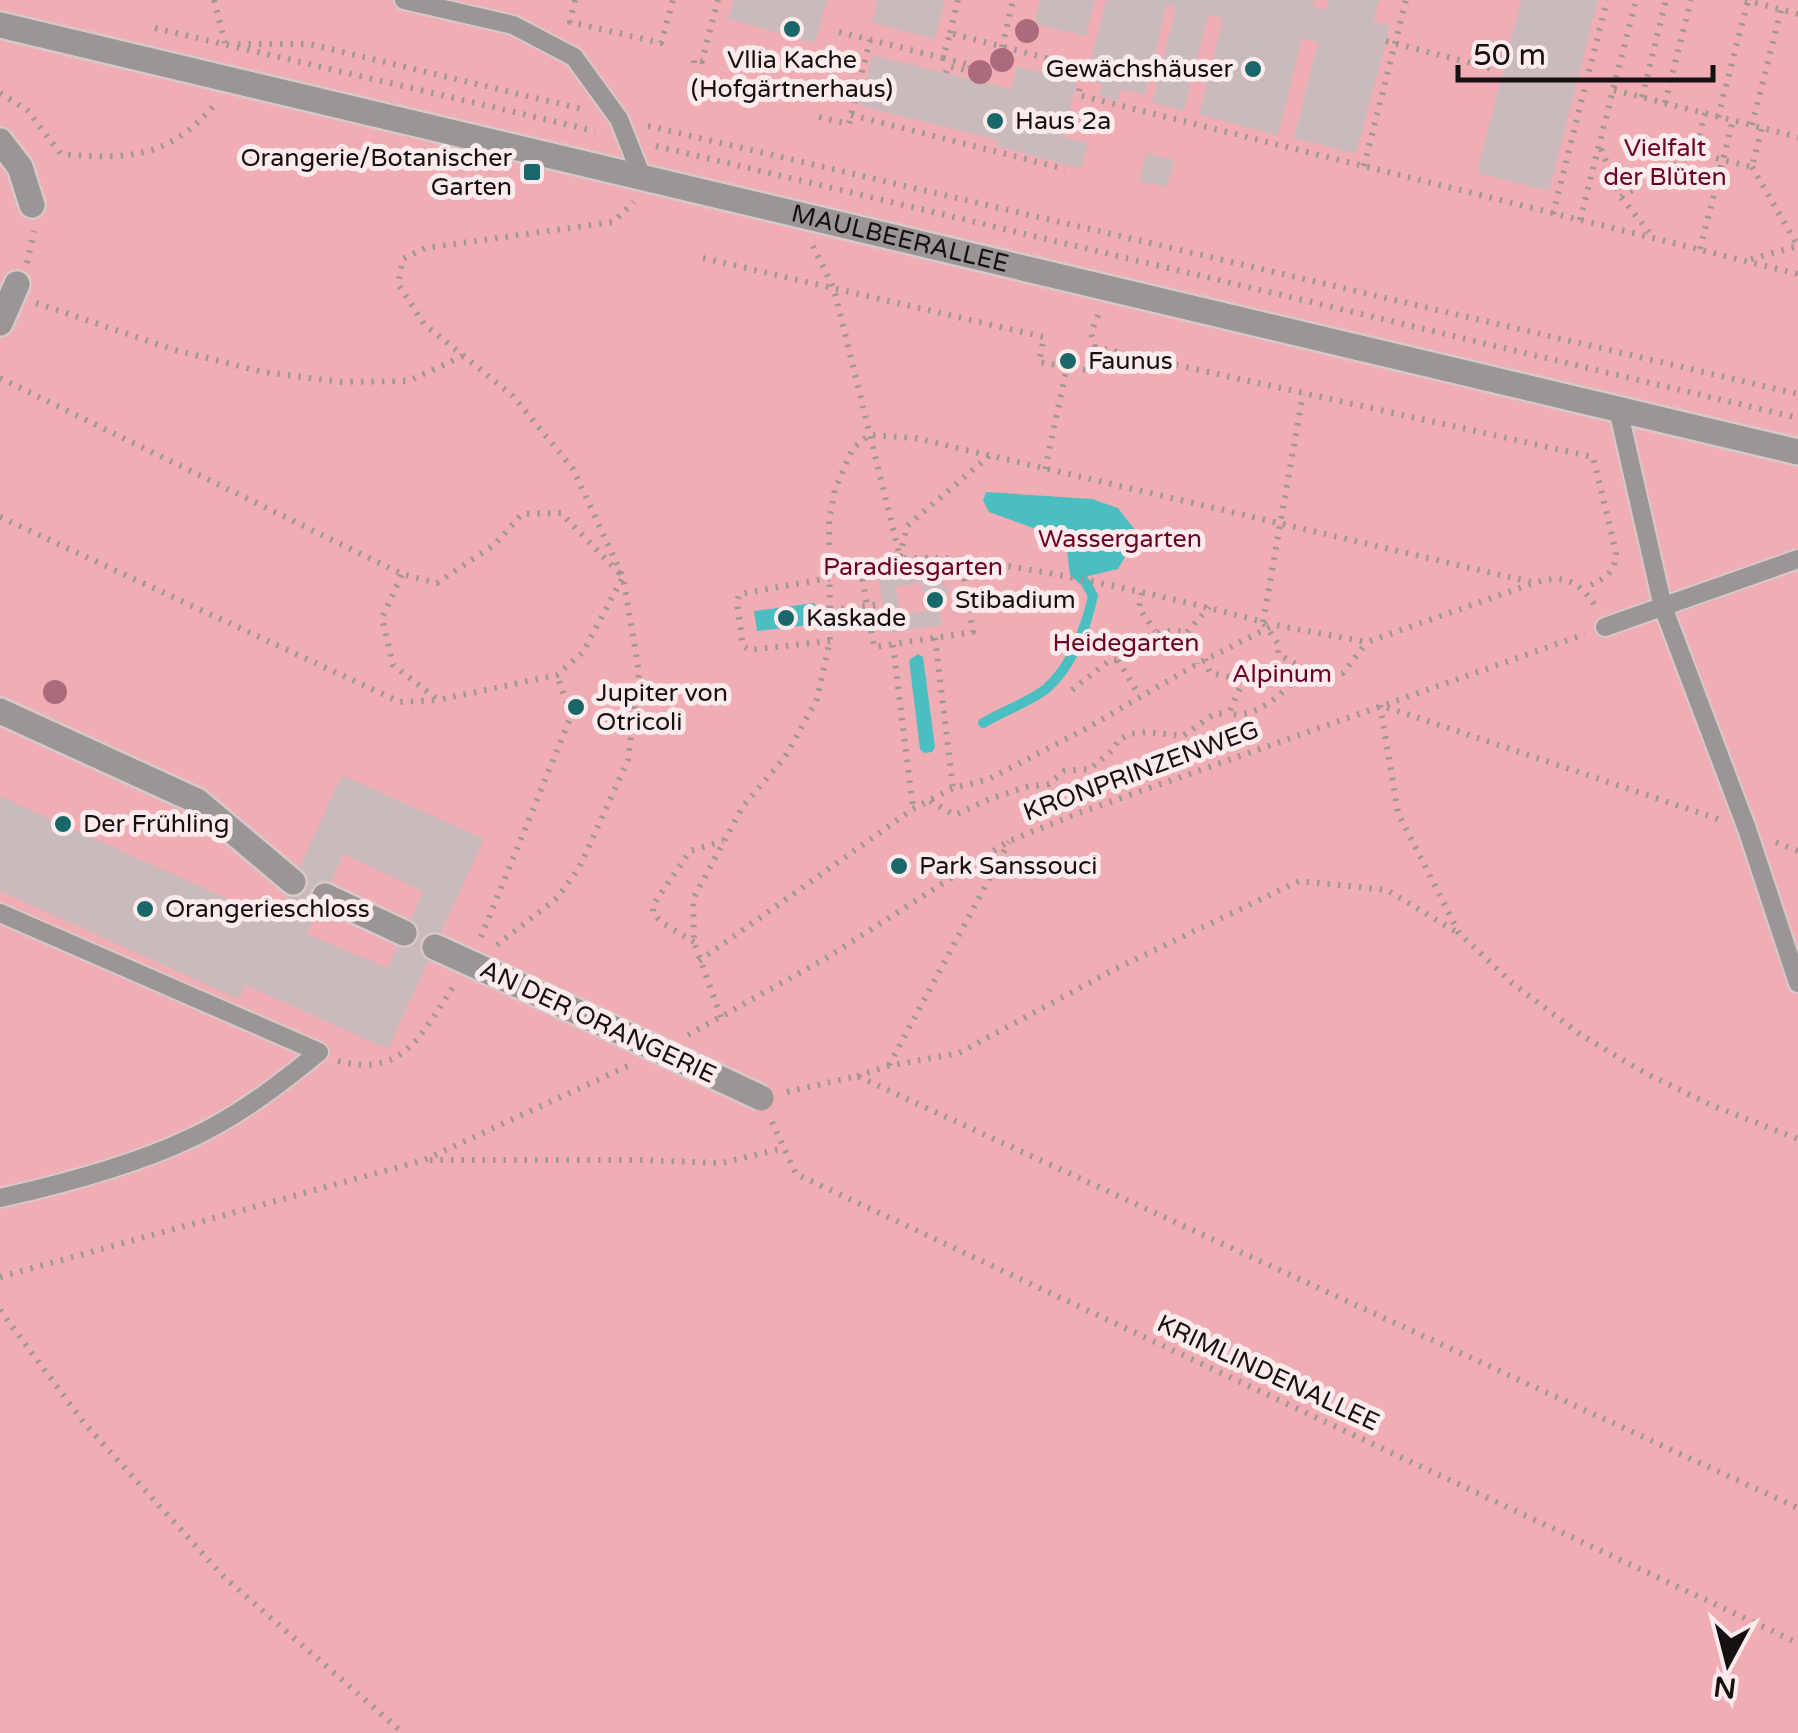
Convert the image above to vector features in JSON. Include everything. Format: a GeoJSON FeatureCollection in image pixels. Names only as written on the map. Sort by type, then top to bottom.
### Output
{"type":"FeatureCollection","features":[{"type":"Feature","properties":{"kind":"street","name":"MAULBEERALLEE"},"geometry":{"type":"LineString","coordinates":[[0,25],[1798,452]]}},
{"type":"Feature","properties":{"kind":"street"},"geometry":{"type":"LineString","coordinates":[[6,138],[20,166],[42,179]]}},
{"type":"Feature","properties":{"kind":"street"},"geometry":{"type":"LineString","coordinates":[[0,323],[14,292]]}},
{"type":"Feature","properties":{"kind":"street"},"geometry":{"type":"LineString","coordinates":[[0,711],[196,801],[292,882]]}},
{"type":"Feature","properties":{"kind":"street"},"geometry":{"type":"LineString","coordinates":[[325,896],[404,933]]}},
{"type":"Feature","properties":{"kind":"street","name":"AN DER ORANGERIE"},"geometry":{"type":"LineString","coordinates":[[434,947],[761,1098]]}},
{"type":"Feature","properties":{"kind":"lane"},"geometry":{"type":"LineString","coordinates":[[404,0],[513,25],[574,58],[619,119],[642,177]]}},
{"type":"Feature","properties":{"kind":"lane"},"geometry":{"type":"LineString","coordinates":[[1618,409],[1663,606],[1747,829],[1798,983]]}},
{"type":"Feature","properties":{"kind":"lane"},"geometry":{"type":"LineString","coordinates":[[1605,627],[1798,559]]}},
{"type":"Feature","properties":{"kind":"lane"},"geometry":{"type":"LineString","coordinates":[[0,913],[319,1052],[243,1110],[190,1139],[104,1169],[0,1198]]}},
{"type":"Feature","properties":{"kind":"path"},"geometry":{"type":"LineString","coordinates":[[42,179],[181,138],[218,100],[226,44],[214,0]]}},
{"type":"Feature","properties":{"kind":"path"},"geometry":{"type":"LineString","coordinates":[[576,0],[570,22],[661,43],[673,0]]}},
{"type":"Feature","properties":{"kind":"path"},"geometry":{"type":"LineString","coordinates":[[694,63],[694,59],[702,61],[718,0]]}},
{"type":"Feature","properties":{"kind":"path"},"geometry":{"type":"LineString","coordinates":[[944,58],[958,0]]}},
{"type":"Feature","properties":{"kind":"path"},"geometry":{"type":"LineString","coordinates":[[1002,46],[1013,0]]}},
{"type":"Feature","properties":{"kind":"path"},"geometry":{"type":"LineString","coordinates":[[1364,166],[1391,42],[1406,0]]}},
{"type":"Feature","properties":{"kind":"path"},"geometry":{"type":"LineString","coordinates":[[1553,214],[1608,0]]}},
{"type":"Feature","properties":{"kind":"path"},"geometry":{"type":"LineString","coordinates":[[1580,220],[1636,0]]}},
{"type":"Feature","properties":{"kind":"path"},"geometry":{"type":"LineString","coordinates":[[1642,97],[1666,0]]}},
{"type":"Feature","properties":{"kind":"path"},"geometry":{"type":"LineString","coordinates":[[1665,103],[1691,0]]}},
{"type":"Feature","properties":{"kind":"path"},"geometry":{"type":"LineString","coordinates":[[1718,117],[1745,0],[1772,3],[1798,14]]}},
{"type":"Feature","properties":{"kind":"path"},"geometry":{"type":"LineString","coordinates":[[1752,125],[1782,10]]}},
{"type":"Feature","properties":{"kind":"path"},"geometry":{"type":"LineString","coordinates":[[839,32],[970,65],[969,71],[948,66],[946,73]]}},
{"type":"Feature","properties":{"kind":"path"},"geometry":{"type":"LineString","coordinates":[[950,33],[1085,68],[1078,95],[1798,274]]}},
{"type":"Feature","properties":{"kind":"path"},"geometry":{"type":"LineString","coordinates":[[820,117],[849,124],[870,40]]}},
{"type":"Feature","properties":{"kind":"path"},"geometry":{"type":"LineString","coordinates":[[1391,42],[1494,69]]}},
{"type":"Feature","properties":{"kind":"path"},"geometry":{"type":"LineString","coordinates":[[226,44],[310,44],[1798,394]]}},
{"type":"Feature","properties":{"kind":"path"},"geometry":{"type":"LineString","coordinates":[[226,44],[1798,418]]}},
{"type":"Feature","properties":{"kind":"path"},"geometry":{"type":"LineString","coordinates":[[1614,90],[1798,137]]}},
{"type":"Feature","properties":{"kind":"path"},"geometry":{"type":"LineString","coordinates":[[0,92],[28,110],[42,179],[34,242],[14,292],[175,350],[262,372],[342,382],[408,381],[464,356]]}},
{"type":"Feature","properties":{"kind":"path"},"geometry":{"type":"LineString","coordinates":[[1621,198],[1695,153],[1705,113]]}},
{"type":"Feature","properties":{"kind":"path"},"geometry":{"type":"LineString","coordinates":[[851,116],[1066,169]]}},
{"type":"Feature","properties":{"kind":"path"},"geometry":{"type":"LineString","coordinates":[[1700,250],[1732,120]]}},
{"type":"Feature","properties":{"kind":"path"},"geometry":{"type":"LineString","coordinates":[[1743,260],[1798,246],[1752,167],[1762,128]]}},
{"type":"Feature","properties":{"kind":"path"},"geometry":{"type":"LineString","coordinates":[[1600,145],[1621,198],[1653,238]]}},
{"type":"Feature","properties":{"kind":"path"},"geometry":{"type":"LineString","coordinates":[[1695,153],[1752,167]]}},
{"type":"Feature","properties":{"kind":"path"},"geometry":{"type":"LineString","coordinates":[[470,964],[531,921],[556,898],[579,868],[628,760],[638,672],[623,577],[573,469],[514,396],[424,324],[398,284],[403,259],[446,242],[613,222],[632,207],[642,177]]}},
{"type":"Feature","properties":{"kind":"path"},"geometry":{"type":"LineString","coordinates":[[796,216],[834,289],[900,557]]}},
{"type":"Feature","properties":{"kind":"path"},"geometry":{"type":"LineString","coordinates":[[703,258],[1044,337],[1039,362],[1090,371],[1095,346],[1593,458],[1616,564],[1611,573],[1584,588]]}},
{"type":"Feature","properties":{"kind":"path"},"geometry":{"type":"LineString","coordinates":[[1044,470],[1067,366]]}},
{"type":"Feature","properties":{"kind":"path"},"geometry":{"type":"LineString","coordinates":[[0,378],[402,574],[436,583],[494,545],[522,514],[561,513],[623,577]]}},
{"type":"Feature","properties":{"kind":"path"},"geometry":{"type":"LineString","coordinates":[[1266,625],[1303,394]]}},
{"type":"Feature","properties":{"kind":"path"},"geometry":{"type":"LineString","coordinates":[[1535,583],[915,438],[870,436],[853,448],[835,489],[829,521],[830,641],[817,699],[785,757],[743,806],[693,899],[694,942],[700,961],[914,809],[954,788],[989,779],[1087,728],[1266,625],[1367,642],[1552,578],[1584,588],[1605,627]]}},
{"type":"Feature","properties":{"kind":"path"},"geometry":{"type":"LineString","coordinates":[[900,557],[907,526],[990,455]]}},
{"type":"Feature","properties":{"kind":"path"},"geometry":{"type":"LineString","coordinates":[[0,518],[400,702],[438,700],[558,675],[583,652],[623,577]]}},
{"type":"Feature","properties":{"kind":"path"},"geometry":{"type":"LineString","coordinates":[[962,558],[973,632],[874,647],[860,563],[900,557],[962,558],[1209,608],[1266,625],[1279,645],[1278,654],[1302,668],[1333,674],[1343,673],[1367,642]]}},
{"type":"Feature","properties":{"kind":"path"},"geometry":{"type":"LineString","coordinates":[[402,574],[382,618],[392,666],[438,700]]}},
{"type":"Feature","properties":{"kind":"path"},"geometry":{"type":"LineString","coordinates":[[830,578],[738,594],[737,603],[743,646],[749,650],[830,641]]}},
{"type":"Feature","properties":{"kind":"path"},"geometry":{"type":"LineString","coordinates":[[1142,593],[1139,608],[1155,631]]}},
{"type":"Feature","properties":{"kind":"path"},"geometry":{"type":"LineString","coordinates":[[831,610],[883,604]]}},
{"type":"Feature","properties":{"kind":"path"},"geometry":{"type":"LineString","coordinates":[[1187,632],[1209,608]]}},
{"type":"Feature","properties":{"kind":"path","name":"KRONPRINZENWEG"},"geometry":{"type":"LineString","coordinates":[[700,961],[721,1017],[828,957],[1010,841],[1605,627]]}},
{"type":"Feature","properties":{"kind":"path"},"geometry":{"type":"LineString","coordinates":[[1072,690],[1155,631],[1164,628],[1187,632]]}},
{"type":"Feature","properties":{"kind":"path"},"geometry":{"type":"LineString","coordinates":[[1187,632],[1210,673],[1230,677],[1240,686],[1229,713]]}},
{"type":"Feature","properties":{"kind":"path"},"geometry":{"type":"LineString","coordinates":[[935,638],[954,788]]}},
{"type":"Feature","properties":{"kind":"path"},"geometry":{"type":"LineString","coordinates":[[893,644],[914,809]]}},
{"type":"Feature","properties":{"kind":"path"},"geometry":{"type":"LineString","coordinates":[[1118,660],[1139,695]]}},
{"type":"Feature","properties":{"kind":"path"},"geometry":{"type":"LineString","coordinates":[[930,800],[955,815],[1026,787],[1049,784],[1064,771],[1090,769],[1129,734],[1183,736],[1214,714],[1236,716],[1263,708],[1302,668]]}},
{"type":"Feature","properties":{"kind":"path"},"geometry":{"type":"LineString","coordinates":[[319,1052],[360,1066],[389,1062],[400,1056],[410,1050],[470,964],[571,716],[558,675]]}},
{"type":"Feature","properties":{"kind":"path"},"geometry":{"type":"LineString","coordinates":[[1459,934],[1398,814],[1380,705],[1747,829],[1798,851]]}},
{"type":"Feature","properties":{"kind":"path"},"geometry":{"type":"LineString","coordinates":[[694,942],[661,922],[653,913],[653,905],[690,851],[722,841]]}},
{"type":"Feature","properties":{"kind":"path"},"geometry":{"type":"LineString","coordinates":[[888,1066],[1010,841]]}},
{"type":"Feature","properties":{"kind":"path"},"geometry":{"type":"LineString","coordinates":[[761,1098],[888,1066],[959,1053],[1113,970],[1300,881],[1388,890],[1459,934],[1512,983],[1581,1035],[1710,1105],[1798,1139]]}},
{"type":"Feature","properties":{"kind":"path"},"geometry":{"type":"LineString","coordinates":[[0,1277],[424,1160],[613,1075]]}},
{"type":"Feature","properties":{"kind":"path"},"geometry":{"type":"LineString","coordinates":[[857,1076],[1798,1508]]}},
{"type":"Feature","properties":{"kind":"path","name":"KRIMLINDENALLEE"},"geometry":{"type":"LineString","coordinates":[[761,1098],[796,1174],[1798,1643]]}},
{"type":"Feature","properties":{"kind":"path"},"geometry":{"type":"LineString","coordinates":[[424,1160],[722,1164],[784,1148]]}},
{"type":"Feature","properties":{"kind":"path"},"geometry":{"type":"LineString","coordinates":[[0,1310],[84,1423],[224,1576],[402,1733]]}},
{"type":"Feature","properties":{"kind":"green space","name":"Park Sanssouci"},"geometry":{"type":"Polygon","coordinates":[[[0,0],[1798,0],[1798,1733],[0,1733],[0,0]]]}},
{"type":"Feature","properties":{"kind":"water"},"geometry":{"type":"Polygon","coordinates":[[[986,492],[1092,499],[1118,508],[1135,530],[1129,550],[1118,569],[1088,576],[1086,583],[1080,584],[1070,575],[1067,550],[1044,532],[989,512],[983,500],[986,492]]]}},
{"type":"Feature","properties":{"kind":"water","name":"Kaskade"},"geometry":{"type":"Polygon","coordinates":[[[814,603],[819,613],[817,624],[757,631],[754,611],[814,603]]]}},
{"type":"Feature","properties":{"kind":"water"},"geometry":{"type":"Polygon","coordinates":[[[918,654],[923,657],[935,747],[924,753],[920,749],[909,660],[918,654]]]}},
{"type":"Feature","properties":{"kind":"building","name":"Vllia Kache (Hofgärtnerhaus)"},"geometry":{"type":"Polygon","coordinates":[[[733,0],[827,0],[815,43],[728,19],[733,0]]]}},
{"type":"Feature","properties":{"kind":"building"},"geometry":{"type":"Polygon","coordinates":[[[877,0],[945,0],[935,39],[872,23],[877,0]]]}},
{"type":"Feature","properties":{"kind":"building","name":"Gewächshäuser"},"geometry":{"type":"Polygon","coordinates":[[[1040,0],[1095,0],[1086,36],[1034,24],[1040,0]]]}},
{"type":"Feature","properties":{"kind":"building","name":"Gewächshäuser"},"geometry":{"type":"Polygon","coordinates":[[[1106,0],[1315,0],[1313,7],[1326,10],[1328,0],[1379,0],[1373,22],[1390,26],[1356,154],[1294,138],[1318,42],[1302,38],[1278,135],[1199,115],[1223,18],[1208,15],[1184,111],[1152,103],[1176,7],[1167,5],[1145,95],[1121,89],[1118,101],[1099,96],[1102,84],[1086,80],[1106,0]]]}},
{"type":"Feature","properties":{"kind":"building"},"geometry":{"type":"Polygon","coordinates":[[[1521,0],[1598,0],[1549,191],[1477,173],[1521,0]]]}},
{"type":"Feature","properties":{"kind":"building","name":"Haus 2a"},"geometry":{"type":"Polygon","coordinates":[[[872,55],[1011,89],[1017,66],[1077,81],[1063,137],[1088,143],[1081,169],[997,146],[998,140],[860,106],[872,55]]]}},
{"type":"Feature","properties":{"kind":"building"},"geometry":{"type":"Polygon","coordinates":[[[1146,153],[1174,160],[1167,187],[1139,181],[1146,153]]]}},
{"type":"Feature","properties":{"kind":"building","name":"Stibadium"},"geometry":{"type":"Polygon","coordinates":[[[933,565],[936,582],[942,581],[950,592],[946,602],[939,603],[942,625],[887,633],[878,573],[933,565]],[[921,583],[896,587],[900,615],[926,611],[921,583]]]}},
{"type":"Feature","properties":{"kind":"building","name":"Orangerieschloss"},"geometry":{"type":"Polygon","coordinates":[[[342,775],[484,839],[388,1049],[246,985],[239,999],[0,891],[0,796],[275,920],[342,775]],[[344,854],[307,934],[388,968],[423,891],[344,854]]]}},
{"type":"Feature","properties":{"kind":"waterway"},"geometry":{"type":"LineString","coordinates":[[983,723],[1040,693],[1064,669],[1090,608],[1093,596],[1086,583]]}},
{"type":"Feature","properties":{"kind":"place","name":"Vllia Kache (Hofgärtnerhaus)"},"geometry":{"type":"Point","coordinates":[792,29]}},
{"type":"Feature","properties":{"kind":"place","name":"Gewächshäuser"},"geometry":{"type":"Point","coordinates":[1253,69]}},
{"type":"Feature","properties":{"kind":"place","name":"Haus 2a"},"geometry":{"type":"Point","coordinates":[995,121]}},
{"type":"Feature","properties":{"kind":"place","name":"Orangerie/Botanischer Garten"},"geometry":{"type":"Point","coordinates":[532,172]}},
{"type":"Feature","properties":{"kind":"place","name":"Faunus"},"geometry":{"type":"Point","coordinates":[1068,361]}},
{"type":"Feature","properties":{"kind":"place","name":"Stibadium"},"geometry":{"type":"Point","coordinates":[935,600]}},
{"type":"Feature","properties":{"kind":"place","name":"Kaskade"},"geometry":{"type":"Point","coordinates":[786,618]}},
{"type":"Feature","properties":{"kind":"place","name":"Jupiter von Otricoli"},"geometry":{"type":"Point","coordinates":[576,707]}},
{"type":"Feature","properties":{"kind":"place","name":"Der Frühling"},"geometry":{"type":"Point","coordinates":[63,824]}},
{"type":"Feature","properties":{"kind":"place","name":"Park Sanssouci"},"geometry":{"type":"Point","coordinates":[899,866]}},
{"type":"Feature","properties":{"kind":"place","name":"Orangerieschloss"},"geometry":{"type":"Point","coordinates":[145,909]}},
{"type":"Feature","properties":{"kind":"park label","name":"Vielfalt der Blüten"},"geometry":{"type":"Point","coordinates":[1665,162]}},
{"type":"Feature","properties":{"kind":"park label","name":"Wassergarten"},"geometry":{"type":"Point","coordinates":[1120,539]}},
{"type":"Feature","properties":{"kind":"park label","name":"Paradiesgarten"},"geometry":{"type":"Point","coordinates":[913,567]}},
{"type":"Feature","properties":{"kind":"park label","name":"Heidegarten"},"geometry":{"type":"Point","coordinates":[1126,643]}},
{"type":"Feature","properties":{"kind":"park label","name":"Alpinum"},"geometry":{"type":"Point","coordinates":[1282,674]}}]}
